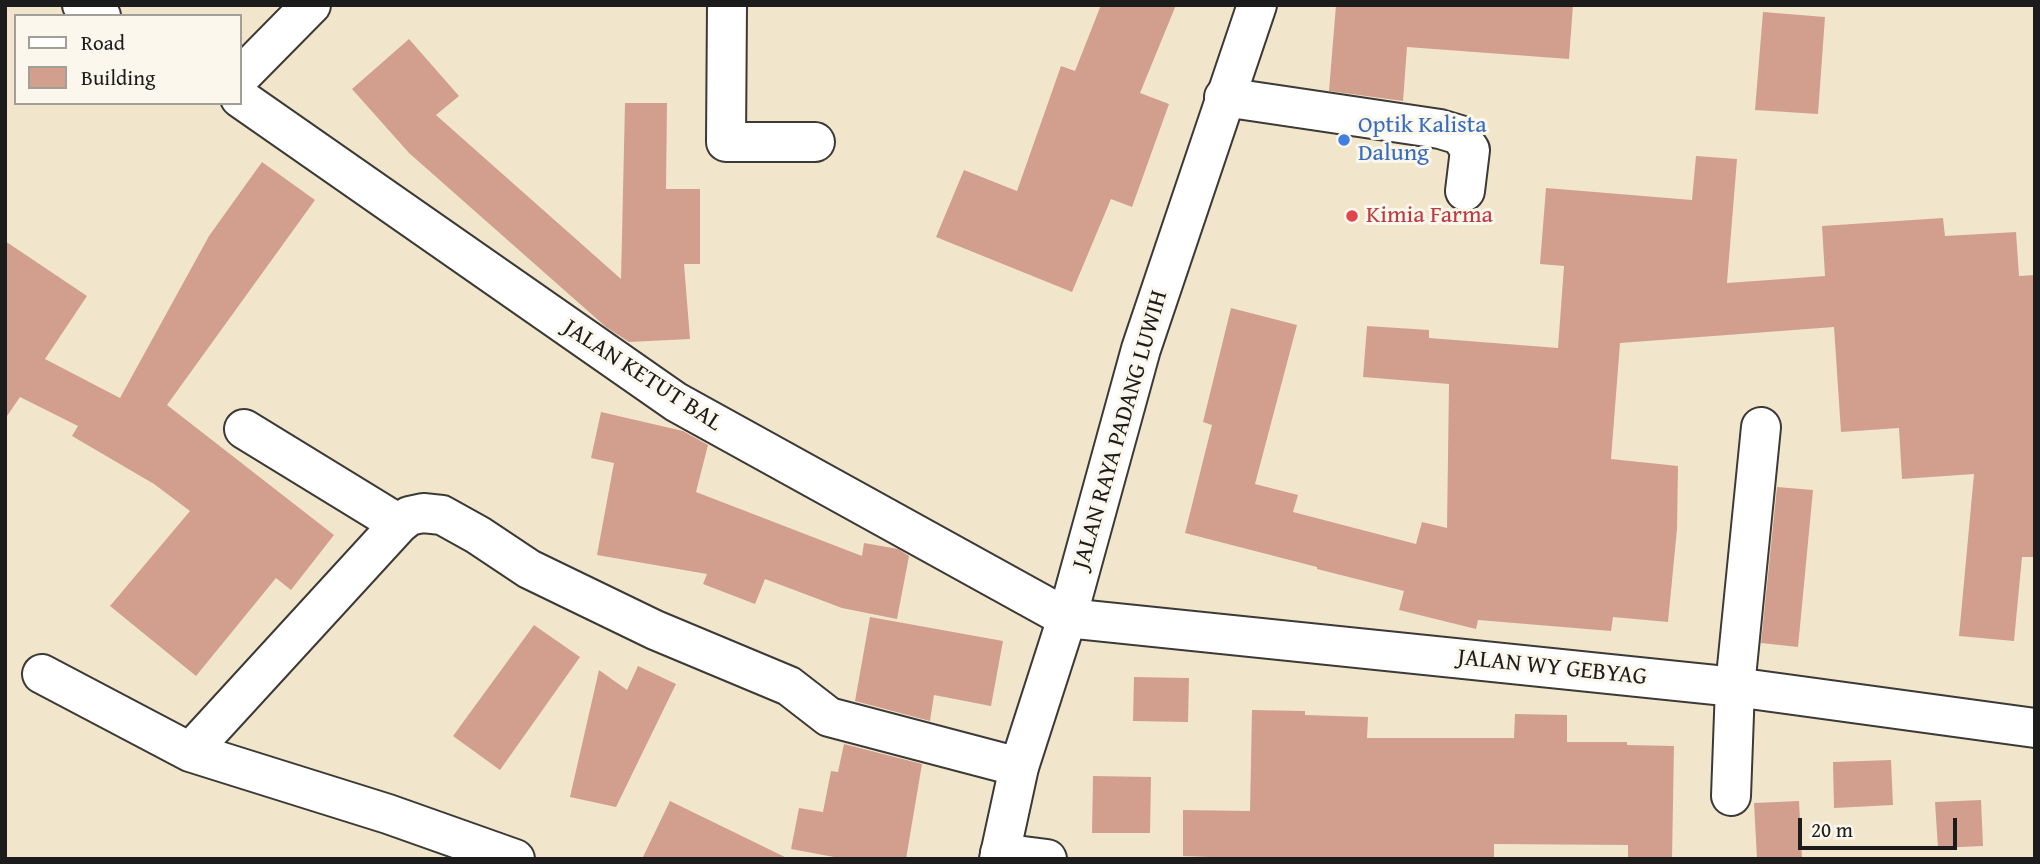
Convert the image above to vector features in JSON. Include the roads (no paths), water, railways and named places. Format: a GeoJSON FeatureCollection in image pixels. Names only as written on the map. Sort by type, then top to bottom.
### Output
{"type":"FeatureCollection","features":[{"type":"Feature","properties":{"kind":"street"},"geometry":{"type":"LineString","coordinates":[[242,75],[311,5]]}},
{"type":"Feature","properties":{"kind":"street"},"geometry":{"type":"LineString","coordinates":[[727,5],[726,142],[815,142]]}},
{"type":"Feature","properties":{"kind":"street","name":"JALAN RAYA PADANG LUWIH"},"geometry":{"type":"LineString","coordinates":[[1000,856],[1019,767],[1068,618],[1141,349],[1257,5]]}},
{"type":"Feature","properties":{"kind":"street"},"geometry":{"type":"LineString","coordinates":[[1224,97],[1440,129],[1460,135],[1470,150],[1465,191]]}},
{"type":"Feature","properties":{"kind":"street","name":"JALAN KETUT BAL"},"geometry":{"type":"LineString","coordinates":[[242,99],[676,402],[1068,618]]}},
{"type":"Feature","properties":{"kind":"street"},"geometry":{"type":"LineString","coordinates":[[1731,796],[1735,687],[1761,427]]}},
{"type":"Feature","properties":{"kind":"street"},"geometry":{"type":"LineString","coordinates":[[244,429],[399,524]]}},
{"type":"Feature","properties":{"kind":"street"},"geometry":{"type":"LineString","coordinates":[[190,752],[399,524],[409,516],[423,513],[442,515],[529,569],[655,629],[789,686],[829,717],[1019,767]]}},
{"type":"Feature","properties":{"kind":"street","name":"JALAN WY GEBYAG"},"geometry":{"type":"LineString","coordinates":[[1068,618],[1735,687],[2035,728]]}},
{"type":"Feature","properties":{"kind":"street"},"geometry":{"type":"LineString","coordinates":[[42,674],[190,752],[388,814],[515,859]]}},
{"type":"Feature","properties":{"kind":"street"},"geometry":{"type":"LineString","coordinates":[[1000,856],[1047,859]]}},
{"type":"Feature","properties":{"kind":"place","name":"Optik Kalista Dalung"},"geometry":{"type":"Point","coordinates":[1344,140]}},
{"type":"Feature","properties":{"kind":"place","name":"Kimia Farma"},"geometry":{"type":"Point","coordinates":[1352,216]}}]}
